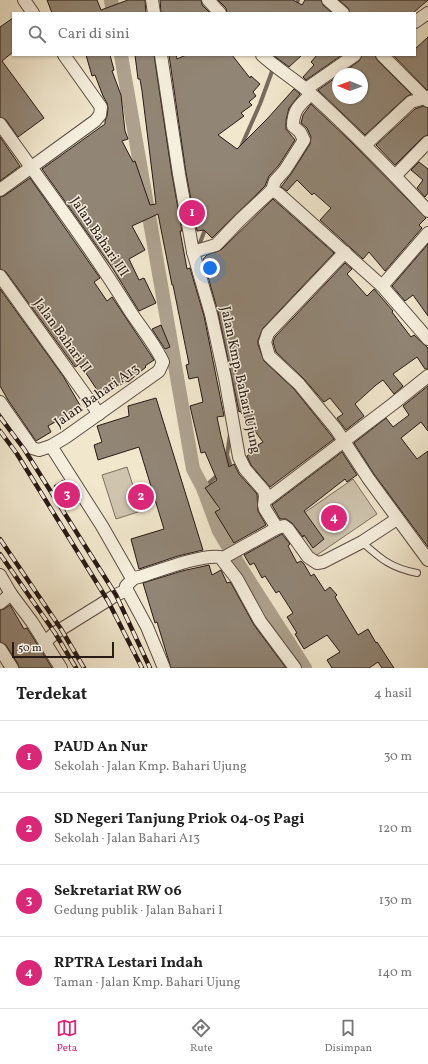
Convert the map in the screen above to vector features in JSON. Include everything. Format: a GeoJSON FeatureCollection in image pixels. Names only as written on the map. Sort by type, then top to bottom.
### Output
{"type":"FeatureCollection","features":[{"type":"Feature","properties":{"kind":"street"},"geometry":{"type":"LineString","coordinates":[[24,0],[32,12]]}},
{"type":"Feature","properties":{"kind":"street"},"geometry":{"type":"LineString","coordinates":[[152,0],[154,12]]}},
{"type":"Feature","properties":{"kind":"street"},"geometry":{"type":"LineString","coordinates":[[208,0],[219,12]]}},
{"type":"Feature","properties":{"kind":"street"},"geometry":{"type":"LineString","coordinates":[[328,0],[342,12]]}},
{"type":"Feature","properties":{"kind":"street"},"geometry":{"type":"LineString","coordinates":[[416,21],[428,14]]}},
{"type":"Feature","properties":{"kind":"street"},"geometry":{"type":"LineString","coordinates":[[0,190],[95,121],[101,111],[101,107],[96,99],[65,56]]}},
{"type":"Feature","properties":{"kind":"street","name":"Jalan Kmp. Bahari Ujung"},"geometry":{"type":"LineString","coordinates":[[161,56],[179,174],[225,378],[240,457],[245,469],[264,491],[265,510],[277,528]]}},
{"type":"Feature","properties":{"kind":"street"},"geometry":{"type":"LineString","coordinates":[[264,56],[309,92],[365,145],[428,211]]}},
{"type":"Feature","properties":{"kind":"street"},"geometry":{"type":"LineString","coordinates":[[197,251],[216,245],[272,190],[275,181],[285,170],[304,140],[300,132],[293,126],[295,110],[309,92],[354,56]]}},
{"type":"Feature","properties":{"kind":"street"},"geometry":{"type":"LineString","coordinates":[[383,56],[427,99]]}},
{"type":"Feature","properties":{"kind":"street"},"geometry":{"type":"LineString","coordinates":[[365,145],[411,102],[427,99]]}},
{"type":"Feature","properties":{"kind":"street","name":"Jalan Bahari III"},"geometry":{"type":"LineString","coordinates":[[0,124],[46,186],[108,275],[162,358],[163,362],[159,371]]}},
{"type":"Feature","properties":{"kind":"street"},"geometry":{"type":"LineString","coordinates":[[395,176],[428,142]]}},
{"type":"Feature","properties":{"kind":"street"},"geometry":{"type":"LineString","coordinates":[[272,190],[279,194],[382,286],[428,339]]}},
{"type":"Feature","properties":{"kind":"street"},"geometry":{"type":"LineString","coordinates":[[382,286],[428,233]]}},
{"type":"Feature","properties":{"kind":"street"},"geometry":{"type":"LineString","coordinates":[[345,252],[268,333],[265,342],[269,356],[299,384],[336,429],[343,442],[397,519],[428,560]]}},
{"type":"Feature","properties":{"kind":"street","name":"Jalan Bahari II"},"geometry":{"type":"LineString","coordinates":[[0,276],[99,414]]}},
{"type":"Feature","properties":{"kind":"street","name":"Jalan Bahari A13"},"geometry":{"type":"LineString","coordinates":[[51,446],[159,371]]}},
{"type":"Feature","properties":{"kind":"street"},"geometry":{"type":"LineString","coordinates":[[265,501],[428,376]]}},
{"type":"Feature","properties":{"kind":"street"},"geometry":{"type":"LineString","coordinates":[[0,402],[32,448],[39,450],[51,446],[102,526],[122,563],[130,575],[134,578]]}},
{"type":"Feature","properties":{"kind":"street"},"geometry":{"type":"LineString","coordinates":[[164,668],[147,627],[127,590],[126,586],[134,578],[200,558],[214,556],[224,557],[277,528],[284,526],[288,529],[308,557],[317,563],[324,562],[362,542],[397,519]]}},
{"type":"Feature","properties":{"kind":"street"},"geometry":{"type":"LineString","coordinates":[[224,557],[260,621],[295,668]]}},
{"type":"Feature","properties":{"kind":"street"},"geometry":{"type":"LineString","coordinates":[[0,575],[61,668]]}},
{"type":"Feature","properties":{"kind":"street"},"geometry":{"type":"LineString","coordinates":[[45,642],[61,629],[127,590]]}},
{"type":"Feature","properties":{"kind":"street"},"geometry":{"type":"LineString","coordinates":[[0,603],[12,594]]}},
{"type":"Feature","properties":{"kind":"street"},"geometry":{"type":"LineString","coordinates":[[0,649],[12,668]]}},
{"type":"Feature","properties":{"kind":"lane"},"geometry":{"type":"LineString","coordinates":[[362,542],[384,561],[417,573]]}},
{"type":"Feature","properties":{"kind":"shaded area"},"geometry":{"type":"Polygon","coordinates":[[[127,467],[141,511],[116,519],[102,475],[127,467]]]}},
{"type":"Feature","properties":{"kind":"shaded area"},"geometry":{"type":"Polygon","coordinates":[[[353,479],[377,514],[314,557],[291,522],[353,479]]]}},
{"type":"Feature","properties":{"kind":"building"},"geometry":{"type":"Polygon","coordinates":[[[47,0],[97,0],[101,10],[128,0],[145,0],[146,12],[52,12],[47,0]]]}},
{"type":"Feature","properties":{"kind":"building"},"geometry":{"type":"Polygon","coordinates":[[[160,0],[201,0],[202,5],[209,12],[161,12],[160,0]]]}},
{"type":"Feature","properties":{"kind":"building"},"geometry":{"type":"Polygon","coordinates":[[[218,0],[293,0],[302,5],[305,0],[321,0],[323,5],[331,12],[227,12],[226,8],[218,0]]]}},
{"type":"Feature","properties":{"kind":"building"},"geometry":{"type":"Polygon","coordinates":[[[339,0],[428,0],[414,12],[350,12],[348,8],[339,0]]]}},
{"type":"Feature","properties":{"kind":"building"},"geometry":{"type":"Polygon","coordinates":[[[12,19],[12,53],[2,61],[44,118],[18,137],[6,120],[0,117],[0,27],[12,19]]]}},
{"type":"Feature","properties":{"kind":"building"},"geometry":{"type":"Polygon","coordinates":[[[428,37],[428,90],[394,56],[416,56],[416,48],[428,37]]]}},
{"type":"Feature","properties":{"kind":"building"},"geometry":{"type":"Polygon","coordinates":[[[86,56],[110,56],[114,70],[112,71],[121,95],[125,131],[128,139],[122,141],[133,162],[135,161],[150,205],[156,204],[142,91],[140,79],[138,79],[135,56],[154,56],[187,269],[190,268],[204,316],[224,416],[217,417],[221,436],[229,467],[234,464],[239,474],[257,494],[258,511],[266,525],[234,543],[215,512],[220,509],[205,488],[217,480],[205,452],[201,453],[190,406],[203,402],[198,377],[189,379],[186,365],[189,364],[158,214],[132,226],[145,250],[129,259],[139,280],[144,278],[156,303],[139,311],[113,269],[42,169],[105,124],[108,108],[107,103],[95,75],[92,76],[86,56]]]}},
{"type":"Feature","properties":{"kind":"building"},"geometry":{"type":"Polygon","coordinates":[[[169,56],[176,56],[177,59],[184,56],[233,56],[250,78],[251,76],[260,84],[253,92],[256,96],[249,102],[252,105],[241,113],[244,116],[218,135],[237,149],[294,89],[300,94],[289,108],[286,120],[286,129],[295,140],[279,165],[269,176],[265,186],[212,238],[204,230],[197,231],[186,173],[169,56]]]}},
{"type":"Feature","properties":{"kind":"building"},"geometry":{"type":"Polygon","coordinates":[[[274,56],[301,56],[289,67],[274,56]]]}},
{"type":"Feature","properties":{"kind":"building"},"geometry":{"type":"Polygon","coordinates":[[[316,56],[341,56],[306,80],[303,77],[314,65],[311,62],[316,56]]]}},
{"type":"Feature","properties":{"kind":"building"},"geometry":{"type":"Polygon","coordinates":[[[362,56],[375,56],[377,60],[411,94],[365,135],[333,104],[368,104],[368,68],[349,68],[359,61],[362,56]]]}},
{"type":"Feature","properties":{"kind":"building"},"geometry":{"type":"Polygon","coordinates":[[[332,80],[332,103],[318,90],[332,80]]]}},
{"type":"Feature","properties":{"kind":"building"},"geometry":{"type":"Polygon","coordinates":[[[311,104],[426,218],[419,225],[422,228],[385,271],[369,252],[363,259],[320,220],[331,208],[314,193],[312,195],[297,180],[287,191],[281,187],[310,144],[311,137],[307,128],[301,123],[303,115],[311,104]]]}},
{"type":"Feature","properties":{"kind":"building"},"geometry":{"type":"Polygon","coordinates":[[[423,106],[428,108],[428,135],[423,137],[395,165],[376,145],[415,109],[423,106]]]}},
{"type":"Feature","properties":{"kind":"building"},"geometry":{"type":"Polygon","coordinates":[[[0,137],[20,166],[0,181],[0,137]]]}},
{"type":"Feature","properties":{"kind":"building"},"geometry":{"type":"Polygon","coordinates":[[[419,162],[428,169],[428,193],[425,197],[417,188],[423,180],[411,170],[419,162]]]}},
{"type":"Feature","properties":{"kind":"building"},"geometry":{"type":"Polygon","coordinates":[[[30,178],[100,278],[94,282],[107,301],[112,297],[154,360],[145,366],[146,367],[128,382],[127,381],[101,396],[80,364],[75,367],[6,272],[0,269],[0,197],[4,196],[30,178]]]}},
{"type":"Feature","properties":{"kind":"building"},"geometry":{"type":"Polygon","coordinates":[[[273,199],[334,253],[263,328],[258,344],[264,361],[294,389],[334,439],[270,487],[251,465],[247,456],[263,442],[240,411],[239,412],[218,312],[203,259],[207,255],[221,250],[273,199]]]}},
{"type":"Feature","properties":{"kind":"building"},"geometry":{"type":"Polygon","coordinates":[[[428,244],[428,316],[413,295],[405,301],[392,286],[428,244]]]}},
{"type":"Feature","properties":{"kind":"building"},"geometry":{"type":"Polygon","coordinates":[[[345,263],[352,269],[347,274],[367,296],[374,289],[393,311],[392,312],[411,337],[414,335],[428,348],[428,369],[425,369],[417,357],[393,374],[403,386],[394,394],[383,380],[376,385],[355,404],[364,416],[346,430],[337,418],[343,414],[330,398],[324,402],[304,379],[276,352],[273,342],[275,337],[345,263]]]}},
{"type":"Feature","properties":{"kind":"building"},"geometry":{"type":"Polygon","coordinates":[[[0,289],[63,376],[81,407],[48,426],[51,432],[36,441],[0,386],[0,289]]]}},
{"type":"Feature","properties":{"kind":"building"},"geometry":{"type":"Polygon","coordinates":[[[161,325],[170,347],[165,349],[152,329],[161,325]]]}},
{"type":"Feature","properties":{"kind":"building"},"geometry":{"type":"Polygon","coordinates":[[[428,386],[428,431],[421,422],[401,438],[417,459],[428,451],[428,547],[374,474],[354,443],[386,418],[393,427],[409,415],[403,406],[428,386]]]}},
{"type":"Feature","properties":{"kind":"building"},"geometry":{"type":"Polygon","coordinates":[[[156,398],[203,550],[178,556],[139,569],[131,539],[164,529],[139,447],[98,460],[94,445],[102,442],[97,426],[129,416],[128,406],[156,398]]]}},
{"type":"Feature","properties":{"kind":"building"},"geometry":{"type":"Polygon","coordinates":[[[342,452],[357,475],[347,482],[345,479],[304,511],[324,539],[313,548],[304,535],[303,537],[292,523],[286,519],[280,519],[272,505],[342,452]]]}},
{"type":"Feature","properties":{"kind":"building"},"geometry":{"type":"Polygon","coordinates":[[[63,480],[76,499],[68,505],[54,486],[63,480]]]}},
{"type":"Feature","properties":{"kind":"building"},"geometry":{"type":"Polygon","coordinates":[[[282,534],[290,544],[288,546],[297,563],[301,561],[311,576],[314,574],[325,591],[330,587],[337,595],[335,597],[358,635],[368,629],[394,668],[382,668],[378,662],[369,668],[332,668],[327,660],[340,652],[327,635],[304,649],[295,634],[297,633],[287,617],[293,613],[279,591],[276,593],[265,576],[262,578],[254,563],[250,565],[244,555],[282,534]]]}},
{"type":"Feature","properties":{"kind":"building"},"geometry":{"type":"Polygon","coordinates":[[[209,565],[212,575],[221,570],[227,583],[231,583],[254,625],[286,668],[171,668],[143,583],[182,571],[209,565]]]}},
{"type":"Feature","properties":{"kind":"building"},"geometry":{"type":"Polygon","coordinates":[[[10,605],[24,629],[27,628],[52,668],[19,668],[6,645],[0,642],[0,610],[10,605]]]}},
{"type":"Feature","properties":{"kind":"waterway"},"geometry":{"type":"LineString","coordinates":[[111,0],[113,12]]}},
{"type":"Feature","properties":{"kind":"waterway"},"geometry":{"type":"LineString","coordinates":[[293,12],[298,0]]}},
{"type":"Feature","properties":{"kind":"waterway"},"geometry":{"type":"LineString","coordinates":[[121,56],[193,469],[203,488],[219,531],[305,668]]}},
{"type":"Feature","properties":{"kind":"waterway"},"geometry":{"type":"LineString","coordinates":[[240,149],[260,104],[278,56]]}},
{"type":"Feature","properties":{"kind":"waterway"},"geometry":{"type":"LineString","coordinates":[[198,248],[206,227]]}},
{"type":"Feature","properties":{"kind":"waterway"},"geometry":{"type":"LineString","coordinates":[[225,469],[230,464],[227,455],[230,434]]}},
{"type":"Feature","properties":{"kind":"waterway"},"geometry":{"type":"LineString","coordinates":[[203,488],[219,474]]}},
{"type":"Feature","properties":{"kind":"railway"},"geometry":{"type":"LineString","coordinates":[[0,417],[24,449],[116,595],[150,668]]}},
{"type":"Feature","properties":{"kind":"railway"},"geometry":{"type":"LineString","coordinates":[[0,431],[17,454],[108,601],[142,668]]}},
{"type":"Feature","properties":{"kind":"railway"},"geometry":{"type":"LineString","coordinates":[[0,539],[61,629],[84,668]]}},
{"type":"Feature","properties":{"kind":"railway"},"geometry":{"type":"LineString","coordinates":[[0,554],[55,633],[76,668]]}},
{"type":"Feature","properties":{"kind":"place","name":"PAUD An Nur"},"geometry":{"type":"Point","coordinates":[192,213]}},
{"type":"Feature","properties":{"kind":"place","name":"Sekretariat RW 06"},"geometry":{"type":"Point","coordinates":[67,495]}},
{"type":"Feature","properties":{"kind":"place","name":"SD Negeri Tanjung Priok 04-05 Pagi"},"geometry":{"type":"Point","coordinates":[141,497]}},
{"type":"Feature","properties":{"kind":"place","name":"RPTRA Lestari Indah"},"geometry":{"type":"Point","coordinates":[334,518]}}]}
